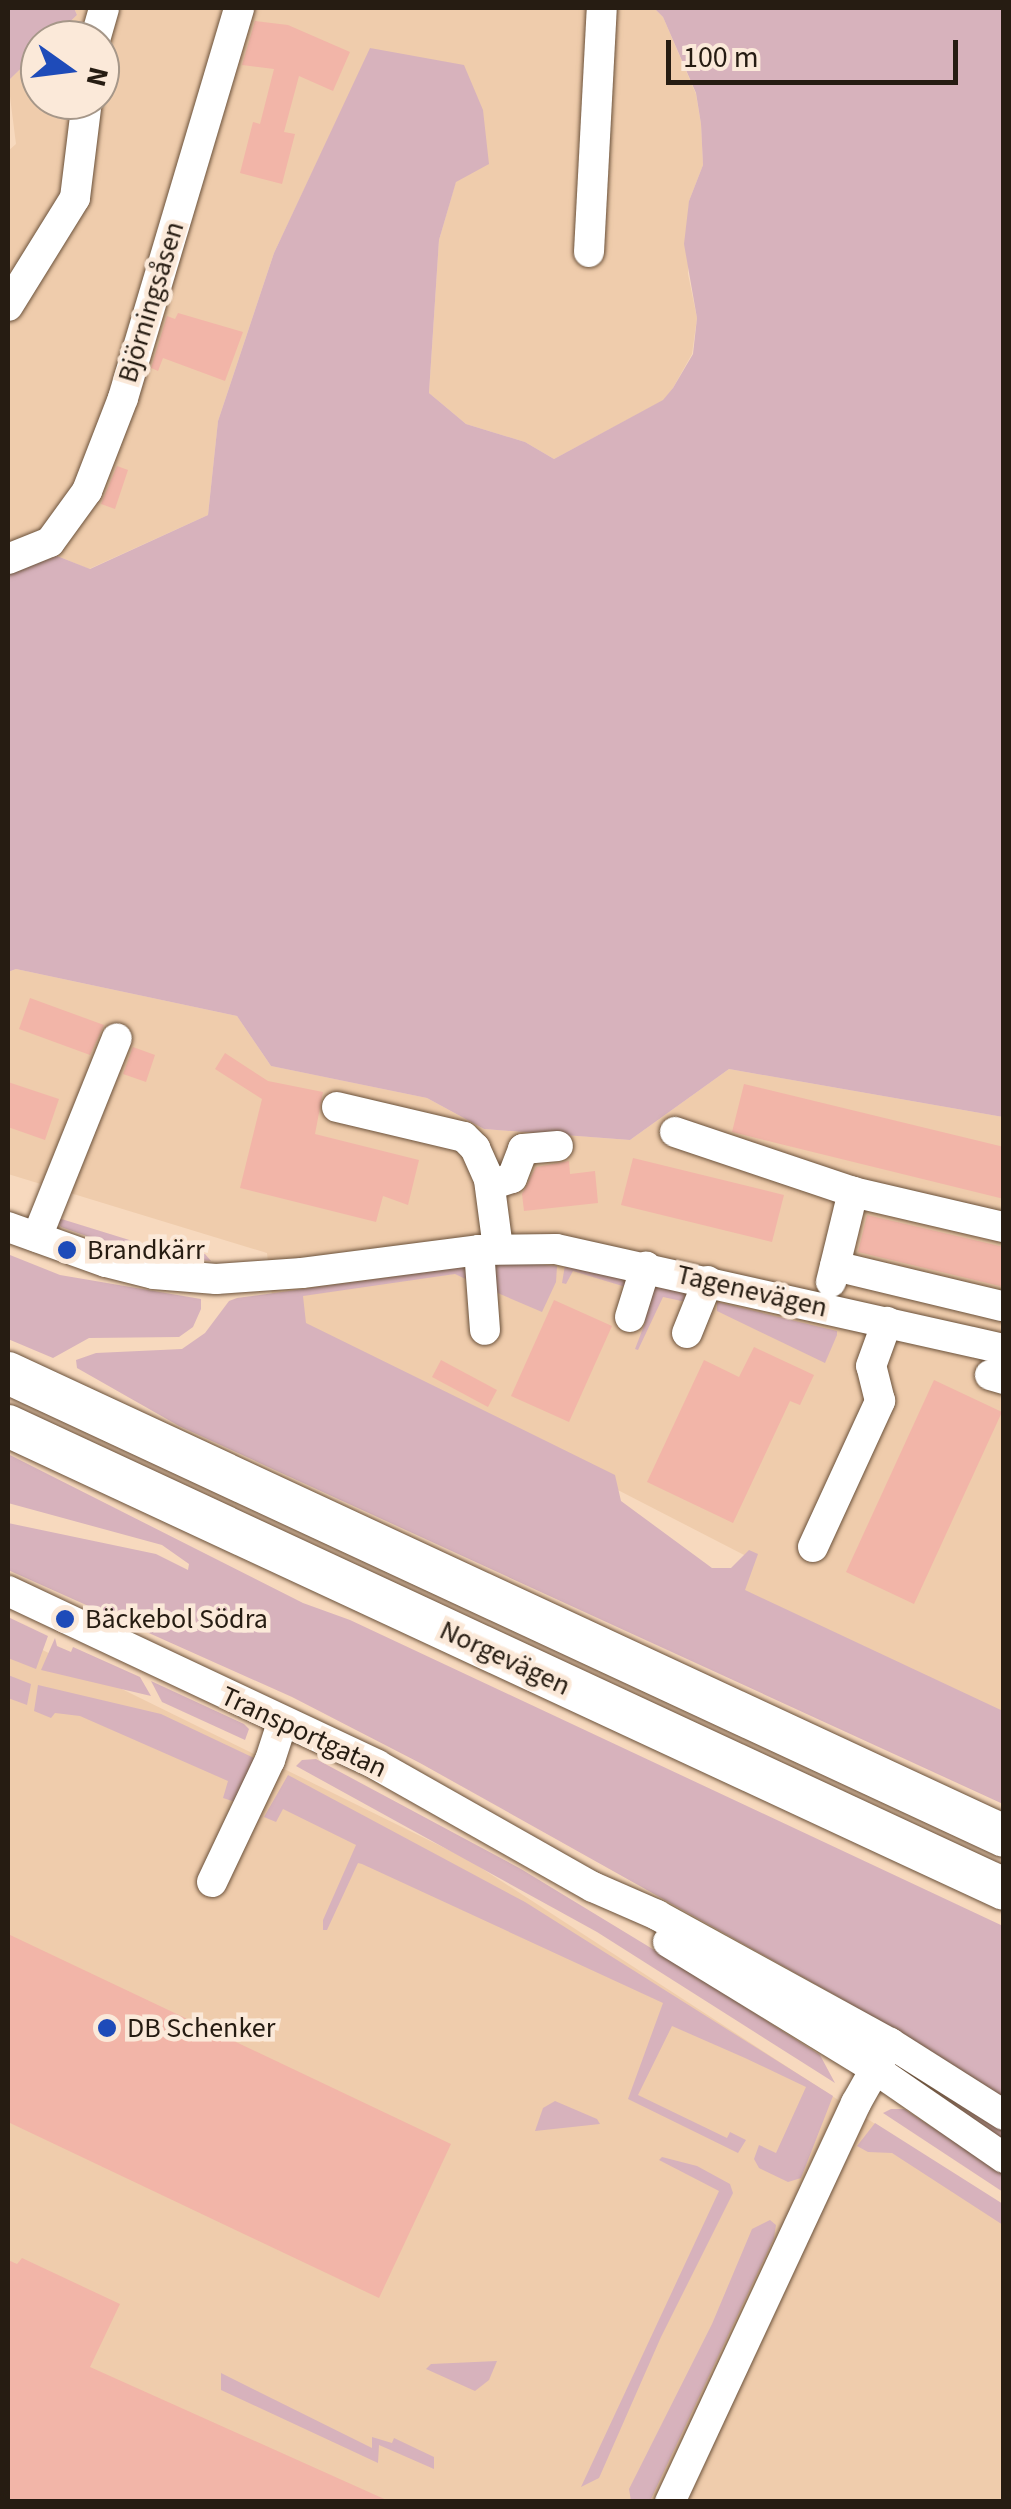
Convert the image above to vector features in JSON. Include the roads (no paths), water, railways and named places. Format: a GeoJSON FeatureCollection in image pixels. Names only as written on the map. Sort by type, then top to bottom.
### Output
{"type":"FeatureCollection","features":[{"type":"Feature","properties":{"kind":"highway","name":"Norgevägen"},"geometry":{"type":"LineString","coordinates":[[8,1374],[1004,1836]]}},
{"type":"Feature","properties":{"kind":"highway","name":"Norgevägen"},"geometry":{"type":"LineString","coordinates":[[8,1426],[1004,1889]]}},
{"type":"Feature","properties":{"kind":"street","name":"Björningsåsen"},"geometry":{"type":"LineString","coordinates":[[8,559],[50,542],[87,491],[123,398],[239,8]]}},
{"type":"Feature","properties":{"kind":"street"},"geometry":{"type":"LineString","coordinates":[[589,252],[602,8]]}},
{"type":"Feature","properties":{"kind":"street"},"geometry":{"type":"LineString","coordinates":[[8,306],[75,198],[84,120]]}},
{"type":"Feature","properties":{"kind":"street"},"geometry":{"type":"LineString","coordinates":[[37,1238],[117,1038]]}},
{"type":"Feature","properties":{"kind":"street"},"geometry":{"type":"LineString","coordinates":[[337,1107],[464,1137],[475,1148],[490,1186],[485,1330]]}},
{"type":"Feature","properties":{"kind":"street"},"geometry":{"type":"LineString","coordinates":[[675,1132],[853,1192],[1004,1227]]}},
{"type":"Feature","properties":{"kind":"street"},"geometry":{"type":"LineString","coordinates":[[490,1186],[512,1178],[523,1149],[558,1146]]}},
{"type":"Feature","properties":{"kind":"street"},"geometry":{"type":"LineString","coordinates":[[826,1308],[853,1192]]}},
{"type":"Feature","properties":{"kind":"street","name":"Tagenevägen"},"geometry":{"type":"LineString","coordinates":[[8,1226],[154,1274],[216,1279],[302,1273],[489,1249],[556,1249],[887,1322],[999,1368]]}},
{"type":"Feature","properties":{"kind":"street"},"geometry":{"type":"LineString","coordinates":[[630,1317],[646,1266]]}},
{"type":"Feature","properties":{"kind":"street"},"geometry":{"type":"LineString","coordinates":[[836,1266],[1002,1306]]}},
{"type":"Feature","properties":{"kind":"street"},"geometry":{"type":"LineString","coordinates":[[688,1333],[708,1281]]}},
{"type":"Feature","properties":{"kind":"street"},"geometry":{"type":"LineString","coordinates":[[813,1547],[880,1401],[871,1366],[887,1322]]}},
{"type":"Feature","properties":{"kind":"street","name":"Transportgatan"},"geometry":{"type":"LineString","coordinates":[[8,1591],[377,1766],[594,1887],[658,1915],[882,2056],[1004,2115]]}},
{"type":"Feature","properties":{"kind":"street"},"geometry":{"type":"LineString","coordinates":[[212,1882],[270,1760],[282,1724]]}},
{"type":"Feature","properties":{"kind":"street"},"geometry":{"type":"LineString","coordinates":[[670,2502],[882,2056]]}},
{"type":"Feature","properties":{"kind":"street","name":"Transportgatan"},"geometry":{"type":"LineString","coordinates":[[882,2056],[1004,2158]]}},
{"type":"Feature","properties":{"kind":"place","name":"Brandkärr"},"geometry":{"type":"Point","coordinates":[67,1250]}},
{"type":"Feature","properties":{"kind":"place","name":"Bäckebol Södra"},"geometry":{"type":"Point","coordinates":[65,1619]}},
{"type":"Feature","properties":{"kind":"place","name":"DB Schenker"},"geometry":{"type":"Point","coordinates":[107,2028]}}]}
